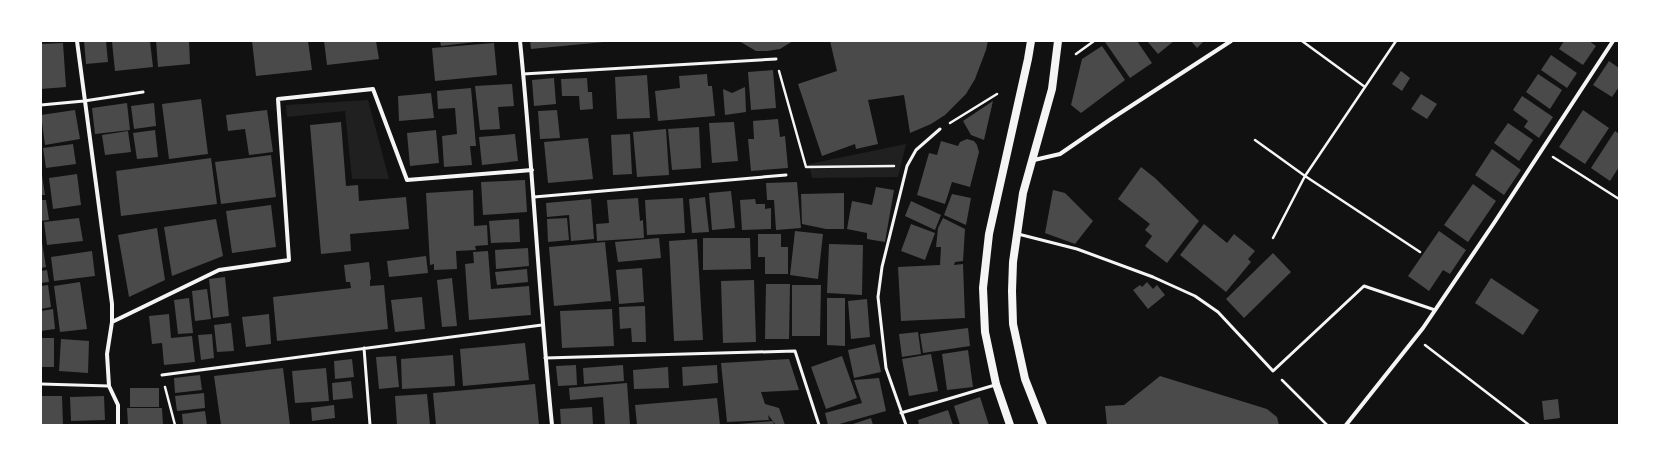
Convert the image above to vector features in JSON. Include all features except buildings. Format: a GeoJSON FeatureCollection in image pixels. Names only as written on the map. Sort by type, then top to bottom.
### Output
{"type":"FeatureCollection","features":[{"type":"Feature","properties":{"kind":"main road"},"geometry":{"type":"LineString","coordinates":[[1010,425],[996,384],[985,332],[983,288],[989,234],[1031,41]]}},
{"type":"Feature","properties":{"kind":"main road"},"geometry":{"type":"LineString","coordinates":[[1043,425],[1025,378],[1013,324],[1013,262],[1023,193],[1034,160],[1052,89],[1058,41]]}},
{"type":"Feature","properties":{"kind":"street"},"geometry":{"type":"LineString","coordinates":[[77,41],[112,304],[112,322],[107,354],[109,386],[118,405],[118,425]]}},
{"type":"Feature","properties":{"kind":"street"},"geometry":{"type":"LineString","coordinates":[[520,41],[532,170],[542,325],[552,425]]}},
{"type":"Feature","properties":{"kind":"street"},"geometry":{"type":"LineString","coordinates":[[1034,160],[1060,154],[1231,41]]}},
{"type":"Feature","properties":{"kind":"street"},"geometry":{"type":"LineString","coordinates":[[1346,425],[1435,310],[1613,41]]}},
{"type":"Feature","properties":{"kind":"street"},"geometry":{"type":"LineString","coordinates":[[112,322],[219,270],[289,260],[278,99],[374,89],[407,180],[532,170]]}},
{"type":"Feature","properties":{"kind":"lane"},"geometry":{"type":"LineString","coordinates":[[523,74],[776,59]]}},
{"type":"Feature","properties":{"kind":"lane"},"geometry":{"type":"LineString","coordinates":[[41,105],[84,101],[143,92]]}},
{"type":"Feature","properties":{"kind":"lane"},"geometry":{"type":"LineString","coordinates":[[906,425],[886,368],[878,296],[882,267],[907,166],[916,150],[940,129]]}},
{"type":"Feature","properties":{"kind":"lane"},"geometry":{"type":"LineString","coordinates":[[534,197],[786,175]]}},
{"type":"Feature","properties":{"kind":"lane"},"geometry":{"type":"LineString","coordinates":[[1017,234],[1077,249],[1153,277],[1195,296],[1218,312],[1273,371],[1364,286],[1435,310]]}},
{"type":"Feature","properties":{"kind":"lane"},"geometry":{"type":"LineString","coordinates":[[162,375],[542,325]]}},
{"type":"Feature","properties":{"kind":"lane"},"geometry":{"type":"LineString","coordinates":[[364,348],[370,425]]}},
{"type":"Feature","properties":{"kind":"lane"},"geometry":{"type":"LineString","coordinates":[[545,358],[795,351],[819,425]]}},
{"type":"Feature","properties":{"kind":"lane"},"geometry":{"type":"LineString","coordinates":[[41,384],[109,386]]}},
{"type":"Feature","properties":{"kind":"lane"},"geometry":{"type":"LineString","coordinates":[[901,413],[996,384]]}},
{"type":"Feature","properties":{"kind":"path"},"geometry":{"type":"LineString","coordinates":[[1076,54],[1094,41]]}},
{"type":"Feature","properties":{"kind":"path"},"geometry":{"type":"LineString","coordinates":[[1302,41],[1365,87]]}},
{"type":"Feature","properties":{"kind":"path"},"geometry":{"type":"LineString","coordinates":[[1273,238],[1305,176],[1396,41]]}},
{"type":"Feature","properties":{"kind":"path"},"geometry":{"type":"LineString","coordinates":[[776,59],[806,167],[907,166]]}},
{"type":"Feature","properties":{"kind":"path"},"geometry":{"type":"LineString","coordinates":[[940,129],[997,94]]}},
{"type":"Feature","properties":{"kind":"path"},"geometry":{"type":"LineString","coordinates":[[1254,140],[1305,176],[1420,252]]}},
{"type":"Feature","properties":{"kind":"path"},"geometry":{"type":"LineString","coordinates":[[1542,150],[1619,199]]}},
{"type":"Feature","properties":{"kind":"path"},"geometry":{"type":"LineString","coordinates":[[1415,337],[1529,425]]}},
{"type":"Feature","properties":{"kind":"path"},"geometry":{"type":"LineString","coordinates":[[1273,371],[1327,425]]}},
{"type":"Feature","properties":{"kind":"path"},"geometry":{"type":"LineString","coordinates":[[162,375],[175,425]]}},
{"type":"Feature","properties":{"kind":"shaded area"},"geometry":{"type":"Polygon","coordinates":[[[368,100],[389,179],[352,179],[345,111],[287,117],[286,105],[368,100]]]}},
{"type":"Feature","properties":{"kind":"shaded area"},"geometry":{"type":"Polygon","coordinates":[[[906,144],[898,177],[812,178],[809,164],[906,144]]]}}]}
